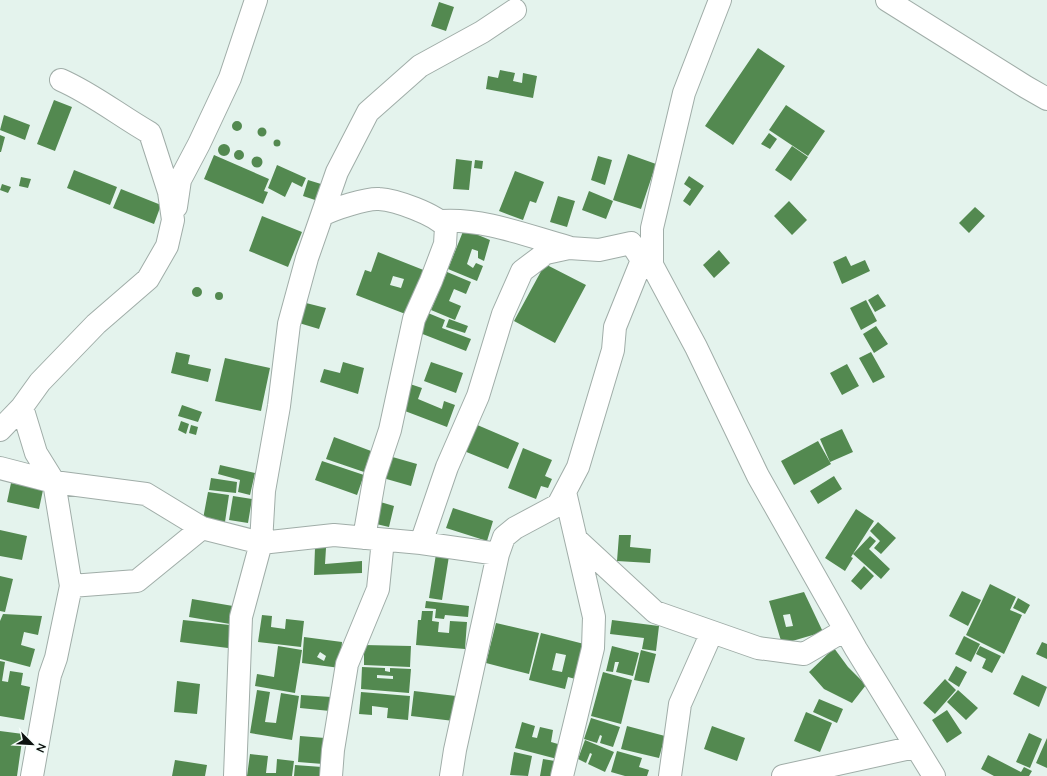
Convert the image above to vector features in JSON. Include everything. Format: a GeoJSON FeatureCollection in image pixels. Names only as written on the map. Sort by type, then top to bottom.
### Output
{"type":"FeatureCollection","features":[{"type":"Feature","properties":{"kind":"street"},"geometry":{"type":"LineString","coordinates":[[0,430],[22,407],[40,382],[96,324],[148,279],[167,246],[174,220],[180,180],[200,144],[230,78],[256,0]]}},
{"type":"Feature","properties":{"kind":"street"},"geometry":{"type":"LineString","coordinates":[[451,776],[455,750],[498,554],[504,538],[515,528],[558,505],[578,467],[613,350],[615,327],[647,258],[652,228],[684,93],[720,0]]}},
{"type":"Feature","properties":{"kind":"street"},"geometry":{"type":"LineString","coordinates":[[888,0],[1026,88],[1047,99]]}},
{"type":"Feature","properties":{"kind":"street"},"geometry":{"type":"LineString","coordinates":[[235,776],[241,618],[261,542],[264,491],[279,406],[289,324],[307,258],[337,172],[368,112],[420,66],[482,32],[515,10]]}},
{"type":"Feature","properties":{"kind":"street"},"geometry":{"type":"LineString","coordinates":[[61,80],[90,94],[128,121],[150,133],[169,192],[174,220]]}},
{"type":"Feature","properties":{"kind":"street"},"geometry":{"type":"LineString","coordinates":[[322,215],[333,210],[378,199],[398,203],[441,221],[455,220],[496,227],[569,248],[599,250],[630,243],[647,258],[696,346],[758,476],[846,630],[915,747],[934,776]]}},
{"type":"Feature","properties":{"kind":"street"},"geometry":{"type":"LineString","coordinates":[[330,776],[346,664],[378,589],[373,538],[376,475],[390,430],[414,319],[445,244],[446,227],[441,221]]}},
{"type":"Feature","properties":{"kind":"street"},"geometry":{"type":"LineString","coordinates":[[421,543],[447,467],[478,396],[503,314],[522,271],[546,253],[569,248]]}},
{"type":"Feature","properties":{"kind":"street"},"geometry":{"type":"LineString","coordinates":[[22,407],[36,452],[54,482],[72,586],[56,658],[50,675],[32,776]]}},
{"type":"Feature","properties":{"kind":"street"},"geometry":{"type":"LineString","coordinates":[[0,468],[54,482],[146,494],[202,528],[261,542],[334,535],[421,543],[498,554]]}},
{"type":"Feature","properties":{"kind":"street"},"geometry":{"type":"LineString","coordinates":[[562,776],[593,648],[594,632],[594,617],[565,492]]}},
{"type":"Feature","properties":{"kind":"street"},"geometry":{"type":"LineString","coordinates":[[72,586],[137,581],[202,528]]}},
{"type":"Feature","properties":{"kind":"street"},"geometry":{"type":"LineString","coordinates":[[576,538],[655,612],[758,648],[804,654],[846,630]]}},
{"type":"Feature","properties":{"kind":"street"},"geometry":{"type":"LineString","coordinates":[[670,776],[680,704],[712,632]]}},
{"type":"Feature","properties":{"kind":"street"},"geometry":{"type":"LineString","coordinates":[[783,776],[915,747]]}},
{"type":"Feature","properties":{"kind":"building"},"geometry":{"type":"Polygon","coordinates":[[[439,2],[454,7],[446,31],[431,26],[439,2]]]}},
{"type":"Feature","properties":{"kind":"building"},"geometry":{"type":"Polygon","coordinates":[[[758,48],[785,66],[733,145],[705,126],[758,48]]]}},
{"type":"Feature","properties":{"kind":"building"},"geometry":{"type":"Polygon","coordinates":[[[500,70],[515,73],[513,81],[522,83],[523,73],[537,76],[533,98],[486,89],[488,76],[498,78],[500,70]]]}},
{"type":"Feature","properties":{"kind":"building"},"geometry":{"type":"Polygon","coordinates":[[[54,100],[72,107],[55,151],[37,144],[54,100]]]}},
{"type":"Feature","properties":{"kind":"building"},"geometry":{"type":"Polygon","coordinates":[[[786,105],[825,131],[808,156],[769,130],[786,105]]]}},
{"type":"Feature","properties":{"kind":"building"},"geometry":{"type":"Polygon","coordinates":[[[4,115],[30,125],[25,140],[0,130],[4,115]]]}},
{"type":"Feature","properties":{"kind":"building"},"geometry":{"type":"Polygon","coordinates":[[[235,121],[239,121],[241,122],[241,130],[235,131],[232,128],[232,124],[235,121]]]}},
{"type":"Feature","properties":{"kind":"building"},"geometry":{"type":"Polygon","coordinates":[[[262,127],[267,132],[262,137],[257,132],[262,127]]]}},
{"type":"Feature","properties":{"kind":"building"},"geometry":{"type":"Polygon","coordinates":[[[769,133],[777,139],[770,149],[761,144],[769,133]]]}},
{"type":"Feature","properties":{"kind":"building"},"geometry":{"type":"Polygon","coordinates":[[[0,135],[5,137],[1,152],[0,152],[0,135]]]}},
{"type":"Feature","properties":{"kind":"building"},"geometry":{"type":"Polygon","coordinates":[[[277,139],[280,140],[280,146],[277,147],[274,146],[273,143],[274,140],[277,139]]]}},
{"type":"Feature","properties":{"kind":"building"},"geometry":{"type":"Polygon","coordinates":[[[222,144],[226,144],[230,150],[226,156],[222,156],[218,152],[218,148],[222,144]]]}},
{"type":"Feature","properties":{"kind":"building"},"geometry":{"type":"Polygon","coordinates":[[[792,146],[808,157],[791,181],[775,170],[792,146]]]}},
{"type":"Feature","properties":{"kind":"building"},"geometry":{"type":"Polygon","coordinates":[[[237,150],[241,150],[243,151],[243,159],[237,160],[234,157],[234,153],[237,150]]]}},
{"type":"Feature","properties":{"kind":"building"},"geometry":{"type":"Polygon","coordinates":[[[628,154],[656,164],[641,209],[613,200],[628,154]]]}},
{"type":"Feature","properties":{"kind":"building"},"geometry":{"type":"Polygon","coordinates":[[[214,155],[269,179],[264,191],[268,192],[263,204],[204,179],[214,155]]]}},
{"type":"Feature","properties":{"kind":"building"},"geometry":{"type":"Polygon","coordinates":[[[598,156],[612,160],[605,185],[591,180],[598,156]]]}},
{"type":"Feature","properties":{"kind":"building"},"geometry":{"type":"Polygon","coordinates":[[[255,157],[259,157],[261,158],[261,166],[255,167],[252,164],[252,160],[255,157]]]}},
{"type":"Feature","properties":{"kind":"building"},"geometry":{"type":"Polygon","coordinates":[[[456,159],[472,161],[469,190],[453,189],[456,159]]]}},
{"type":"Feature","properties":{"kind":"building"},"geometry":{"type":"Polygon","coordinates":[[[475,160],[483,161],[482,169],[474,168],[475,160]]]}},
{"type":"Feature","properties":{"kind":"building"},"geometry":{"type":"Polygon","coordinates":[[[277,165],[306,178],[302,187],[292,182],[285,197],[268,188],[277,165]]]}},
{"type":"Feature","properties":{"kind":"building"},"geometry":{"type":"Polygon","coordinates":[[[74,170],[117,187],[110,205],[67,188],[74,170]]]}},
{"type":"Feature","properties":{"kind":"building"},"geometry":{"type":"Polygon","coordinates":[[[515,171],[544,182],[536,203],[530,201],[523,220],[499,211],[515,171]]]}},
{"type":"Feature","properties":{"kind":"building"},"geometry":{"type":"Polygon","coordinates":[[[689,176],[704,186],[690,206],[683,201],[691,189],[684,184],[689,176]]]}},
{"type":"Feature","properties":{"kind":"building"},"geometry":{"type":"Polygon","coordinates":[[[21,177],[31,179],[28,188],[19,186],[21,177]]]}},
{"type":"Feature","properties":{"kind":"building"},"geometry":{"type":"Polygon","coordinates":[[[308,180],[321,184],[315,200],[303,196],[308,180]]]}},
{"type":"Feature","properties":{"kind":"building"},"geometry":{"type":"Polygon","coordinates":[[[2,184],[11,187],[8,193],[0,190],[2,184]]]}},
{"type":"Feature","properties":{"kind":"building"},"geometry":{"type":"Polygon","coordinates":[[[121,189],[161,205],[154,224],[113,208],[121,189]]]}},
{"type":"Feature","properties":{"kind":"building"},"geometry":{"type":"Polygon","coordinates":[[[589,191],[613,201],[606,219],[582,210],[589,191]]]}},
{"type":"Feature","properties":{"kind":"building"},"geometry":{"type":"Polygon","coordinates":[[[558,196],[575,201],[567,227],[550,222],[558,196]]]}},
{"type":"Feature","properties":{"kind":"building"},"geometry":{"type":"Polygon","coordinates":[[[789,201],[807,220],[792,235],[774,216],[789,201]]]}},
{"type":"Feature","properties":{"kind":"building"},"geometry":{"type":"Polygon","coordinates":[[[975,207],[985,216],[969,233],[959,223],[975,207]]]}},
{"type":"Feature","properties":{"kind":"building"},"geometry":{"type":"Polygon","coordinates":[[[262,216],[302,232],[288,267],[249,251],[262,216]]]}},
{"type":"Feature","properties":{"kind":"building"},"geometry":{"type":"Polygon","coordinates":[[[464,229],[490,240],[484,261],[478,258],[478,251],[472,249],[467,264],[473,268],[476,263],[483,266],[477,281],[448,269],[464,229]]]}},
{"type":"Feature","properties":{"kind":"building"},"geometry":{"type":"Polygon","coordinates":[[[719,250],[730,263],[714,278],[703,265],[719,250]]]}},
{"type":"Feature","properties":{"kind":"building"},"geometry":{"type":"Polygon","coordinates":[[[378,252],[426,271],[408,315],[356,295],[365,270],[371,272],[378,252]],[[393,276],[390,285],[401,288],[404,279],[393,276]]]}},
{"type":"Feature","properties":{"kind":"building"},"geometry":{"type":"Polygon","coordinates":[[[846,256],[851,266],[865,260],[870,271],[842,284],[833,262],[846,256]]]}},
{"type":"Feature","properties":{"kind":"building"},"geometry":{"type":"Polygon","coordinates":[[[545,264],[586,285],[555,343],[514,321],[545,264]]]}},
{"type":"Feature","properties":{"kind":"building"},"geometry":{"type":"Polygon","coordinates":[[[447,272],[471,282],[466,294],[454,289],[449,301],[461,306],[455,320],[431,310],[447,272]]]}},
{"type":"Feature","properties":{"kind":"building"},"geometry":{"type":"Polygon","coordinates":[[[195,287],[199,287],[201,288],[201,296],[195,297],[192,294],[192,290],[195,287]]]}},
{"type":"Feature","properties":{"kind":"building"},"geometry":{"type":"Polygon","coordinates":[[[219,292],[222,293],[222,299],[219,300],[216,299],[215,296],[216,293],[219,292]]]}},
{"type":"Feature","properties":{"kind":"building"},"geometry":{"type":"Polygon","coordinates":[[[878,294],[886,306],[875,312],[868,300],[878,294]]]}},
{"type":"Feature","properties":{"kind":"building"},"geometry":{"type":"Polygon","coordinates":[[[866,300],[877,321],[861,330],[850,308],[866,300]]]}},
{"type":"Feature","properties":{"kind":"building"},"geometry":{"type":"Polygon","coordinates":[[[306,303],[326,308],[319,329],[299,323],[306,303]]]}},
{"type":"Feature","properties":{"kind":"building"},"geometry":{"type":"Polygon","coordinates":[[[428,313],[445,320],[442,328],[471,339],[466,351],[420,333],[428,313]]]}},
{"type":"Feature","properties":{"kind":"building"},"geometry":{"type":"Polygon","coordinates":[[[449,319],[468,326],[465,333],[446,327],[449,319]]]}},
{"type":"Feature","properties":{"kind":"building"},"geometry":{"type":"Polygon","coordinates":[[[876,326],[888,344],[874,353],[863,334],[876,326]]]}},
{"type":"Feature","properties":{"kind":"building"},"geometry":{"type":"Polygon","coordinates":[[[176,352],[190,355],[188,364],[211,369],[208,382],[171,373],[176,352]]]}},
{"type":"Feature","properties":{"kind":"building"},"geometry":{"type":"Polygon","coordinates":[[[871,352],[885,377],[873,383],[859,358],[871,352]]]}},
{"type":"Feature","properties":{"kind":"building"},"geometry":{"type":"Polygon","coordinates":[[[225,358],[270,368],[261,411],[215,401],[225,358]]]}},
{"type":"Feature","properties":{"kind":"building"},"geometry":{"type":"Polygon","coordinates":[[[343,362],[364,368],[358,394],[320,382],[324,369],[340,373],[343,362]]]}},
{"type":"Feature","properties":{"kind":"building"},"geometry":{"type":"Polygon","coordinates":[[[431,362],[463,373],[456,393],[424,381],[431,362]]]}},
{"type":"Feature","properties":{"kind":"building"},"geometry":{"type":"Polygon","coordinates":[[[847,364],[859,386],[842,395],[830,373],[847,364]]]}},
{"type":"Feature","properties":{"kind":"building"},"geometry":{"type":"Polygon","coordinates":[[[407,383],[422,388],[418,399],[442,409],[444,401],[455,405],[447,427],[397,408],[407,383]]]}},
{"type":"Feature","properties":{"kind":"building"},"geometry":{"type":"Polygon","coordinates":[[[182,405],[202,412],[198,422],[178,416],[182,405]]]}},
{"type":"Feature","properties":{"kind":"building"},"geometry":{"type":"Polygon","coordinates":[[[181,421],[189,424],[186,434],[178,430],[181,421]]]}},
{"type":"Feature","properties":{"kind":"building"},"geometry":{"type":"Polygon","coordinates":[[[475,424],[519,443],[508,469],[464,451],[475,424]]]}},
{"type":"Feature","properties":{"kind":"building"},"geometry":{"type":"Polygon","coordinates":[[[191,425],[198,427],[196,435],[189,433],[191,425]]]}},
{"type":"Feature","properties":{"kind":"building"},"geometry":{"type":"Polygon","coordinates":[[[842,429],[853,452],[830,462],[820,439],[842,429]]]}},
{"type":"Feature","properties":{"kind":"building"},"geometry":{"type":"Polygon","coordinates":[[[334,437],[371,451],[364,472],[326,459],[334,437]]]}},
{"type":"Feature","properties":{"kind":"building"},"geometry":{"type":"Polygon","coordinates":[[[818,441],[831,464],[794,485],[781,461],[818,441]]]}},
{"type":"Feature","properties":{"kind":"building"},"geometry":{"type":"Polygon","coordinates":[[[523,448],[552,460],[545,476],[552,479],[548,488],[541,486],[536,499],[508,488],[523,448]]]}},
{"type":"Feature","properties":{"kind":"building"},"geometry":{"type":"Polygon","coordinates":[[[389,456],[417,464],[411,486],[383,478],[389,456]]]}},
{"type":"Feature","properties":{"kind":"building"},"geometry":{"type":"Polygon","coordinates":[[[322,461],[364,475],[357,495],[315,480],[322,461]]]}},
{"type":"Feature","properties":{"kind":"building"},"geometry":{"type":"Polygon","coordinates":[[[220,465],[255,473],[250,495],[238,492],[240,480],[218,474],[220,465]]]}},
{"type":"Feature","properties":{"kind":"building"},"geometry":{"type":"Polygon","coordinates":[[[834,476],[842,489],[818,504],[810,491],[834,476]]]}},
{"type":"Feature","properties":{"kind":"building"},"geometry":{"type":"Polygon","coordinates":[[[211,478],[237,482],[236,493],[209,490],[211,478]]]}},
{"type":"Feature","properties":{"kind":"building"},"geometry":{"type":"Polygon","coordinates":[[[11,483],[43,490],[39,509],[7,502],[11,483]]]}},
{"type":"Feature","properties":{"kind":"building"},"geometry":{"type":"Polygon","coordinates":[[[208,492],[229,495],[225,522],[203,519],[208,492]]]}},
{"type":"Feature","properties":{"kind":"building"},"geometry":{"type":"Polygon","coordinates":[[[233,496],[252,499],[248,523],[229,520],[233,496]]]}},
{"type":"Feature","properties":{"kind":"building"},"geometry":{"type":"Polygon","coordinates":[[[377,501],[394,506],[389,527],[372,523],[377,501]]]}},
{"type":"Feature","properties":{"kind":"building"},"geometry":{"type":"Polygon","coordinates":[[[453,508],[493,521],[487,541],[446,528],[453,508]]]}},
{"type":"Feature","properties":{"kind":"building"},"geometry":{"type":"Polygon","coordinates":[[[856,509],[874,521],[851,557],[853,558],[845,571],[825,558],[856,509]]]}},
{"type":"Feature","properties":{"kind":"building"},"geometry":{"type":"Polygon","coordinates":[[[878,522],[896,538],[881,554],[874,548],[880,541],[870,531],[878,522]]]}},
{"type":"Feature","properties":{"kind":"building"},"geometry":{"type":"Polygon","coordinates":[[[0,530],[27,536],[22,560],[0,556],[0,530]]]}},
{"type":"Feature","properties":{"kind":"building"},"geometry":{"type":"Polygon","coordinates":[[[619,535],[631,535],[630,547],[651,549],[650,563],[617,561],[619,535]]]}},
{"type":"Feature","properties":{"kind":"building"},"geometry":{"type":"Polygon","coordinates":[[[870,536],[876,541],[869,549],[890,569],[881,579],[853,554],[870,536]]]}},
{"type":"Feature","properties":{"kind":"building"},"geometry":{"type":"Polygon","coordinates":[[[315,548],[326,548],[325,564],[362,561],[362,573],[314,575],[315,548]]]}},
{"type":"Feature","properties":{"kind":"building"},"geometry":{"type":"Polygon","coordinates":[[[436,554],[449,556],[442,600],[429,598],[436,554]]]}},
{"type":"Feature","properties":{"kind":"building"},"geometry":{"type":"Polygon","coordinates":[[[864,566],[874,576],[861,590],[851,581],[864,566]]]}},
{"type":"Feature","properties":{"kind":"building"},"geometry":{"type":"Polygon","coordinates":[[[0,576],[13,579],[5,612],[0,611],[0,576]]]}},
{"type":"Feature","properties":{"kind":"building"},"geometry":{"type":"Polygon","coordinates":[[[990,584],[1016,597],[1010,610],[1022,615],[1004,654],[966,635],[990,584]]]}},
{"type":"Feature","properties":{"kind":"building"},"geometry":{"type":"Polygon","coordinates":[[[962,591],[981,600],[968,626],[949,616],[962,591]]]}},
{"type":"Feature","properties":{"kind":"building"},"geometry":{"type":"Polygon","coordinates":[[[804,592],[823,632],[782,644],[769,601],[804,592]],[[790,614],[783,615],[786,627],[793,626],[790,614]]]}},
{"type":"Feature","properties":{"kind":"building"},"geometry":{"type":"Polygon","coordinates":[[[1018,598],[1030,605],[1025,614],[1013,608],[1018,598]]]}},
{"type":"Feature","properties":{"kind":"building"},"geometry":{"type":"Polygon","coordinates":[[[192,599],[233,606],[230,624],[189,617],[192,599]]]}},
{"type":"Feature","properties":{"kind":"building"},"geometry":{"type":"Polygon","coordinates":[[[426,601],[469,606],[468,617],[445,615],[444,619],[435,618],[436,609],[425,608],[426,601]]]}},
{"type":"Feature","properties":{"kind":"building"},"geometry":{"type":"Polygon","coordinates":[[[422,611],[433,611],[432,621],[439,622],[438,632],[449,633],[450,621],[467,622],[465,649],[416,645],[418,620],[421,620],[422,611]]]}},
{"type":"Feature","properties":{"kind":"building"},"geometry":{"type":"Polygon","coordinates":[[[3,614],[42,616],[38,635],[24,632],[21,645],[35,649],[30,667],[0,659],[0,621],[3,614]]]}},
{"type":"Feature","properties":{"kind":"building"},"geometry":{"type":"Polygon","coordinates":[[[262,615],[272,616],[271,627],[285,629],[286,619],[304,621],[301,647],[258,642],[262,615]]]}},
{"type":"Feature","properties":{"kind":"building"},"geometry":{"type":"Polygon","coordinates":[[[183,620],[230,625],[228,648],[180,642],[183,620]]]}},
{"type":"Feature","properties":{"kind":"building"},"geometry":{"type":"Polygon","coordinates":[[[612,620],[659,626],[656,651],[642,649],[644,638],[610,634],[612,620]]]}},
{"type":"Feature","properties":{"kind":"building"},"geometry":{"type":"Polygon","coordinates":[[[496,623],[539,633],[529,674],[486,663],[496,623]]]}},
{"type":"Feature","properties":{"kind":"building"},"geometry":{"type":"Polygon","coordinates":[[[541,633],[588,645],[579,680],[568,677],[565,689],[529,680],[541,633]],[[556,653],[552,670],[562,672],[566,655],[556,653]]]}},
{"type":"Feature","properties":{"kind":"building"},"geometry":{"type":"Polygon","coordinates":[[[964,636],[980,644],[971,662],[955,654],[964,636]]]}},
{"type":"Feature","properties":{"kind":"building"},"geometry":{"type":"Polygon","coordinates":[[[304,637],[342,642],[340,668],[302,663],[304,637]],[[320,652],[317,657],[324,661],[326,656],[320,652]]]}},
{"type":"Feature","properties":{"kind":"building"},"geometry":{"type":"Polygon","coordinates":[[[1042,642],[1047,644],[1047,659],[1036,654],[1042,642]]]}},
{"type":"Feature","properties":{"kind":"building"},"geometry":{"type":"Polygon","coordinates":[[[364,645],[411,646],[410,667],[364,665],[364,645]]]}},
{"type":"Feature","properties":{"kind":"building"},"geometry":{"type":"Polygon","coordinates":[[[278,646],[302,650],[295,693],[255,686],[257,674],[274,677],[278,646]]]}},
{"type":"Feature","properties":{"kind":"building"},"geometry":{"type":"Polygon","coordinates":[[[612,646],[639,653],[633,676],[616,672],[619,662],[615,662],[613,672],[606,671],[612,646]]]}},
{"type":"Feature","properties":{"kind":"building"},"geometry":{"type":"Polygon","coordinates":[[[980,646],[1001,656],[992,673],[982,668],[986,659],[976,654],[980,646]]]}},
{"type":"Feature","properties":{"kind":"building"},"geometry":{"type":"Polygon","coordinates":[[[834,648],[848,667],[866,685],[852,703],[824,689],[809,672],[834,648]]]}},
{"type":"Feature","properties":{"kind":"building"},"geometry":{"type":"Polygon","coordinates":[[[641,650],[656,654],[649,683],[634,680],[641,650]]]}},
{"type":"Feature","properties":{"kind":"building"},"geometry":{"type":"Polygon","coordinates":[[[0,661],[5,662],[2,681],[8,682],[10,671],[23,673],[21,685],[30,687],[24,720],[0,716],[0,661]]]}},
{"type":"Feature","properties":{"kind":"building"},"geometry":{"type":"Polygon","coordinates":[[[956,666],[967,672],[959,687],[948,680],[956,666]]]}},
{"type":"Feature","properties":{"kind":"building"},"geometry":{"type":"Polygon","coordinates":[[[362,667],[385,668],[385,671],[390,672],[390,668],[411,669],[409,693],[361,689],[362,667]],[[377,675],[377,678],[393,679],[393,676],[377,675]]]}},
{"type":"Feature","properties":{"kind":"building"},"geometry":{"type":"Polygon","coordinates":[[[603,672],[632,680],[621,724],[591,716],[603,672]]]}},
{"type":"Feature","properties":{"kind":"building"},"geometry":{"type":"Polygon","coordinates":[[[1022,675],[1047,687],[1039,707],[1013,694],[1022,675]]]}},
{"type":"Feature","properties":{"kind":"building"},"geometry":{"type":"Polygon","coordinates":[[[945,679],[956,690],[935,714],[923,703],[945,679]]]}},
{"type":"Feature","properties":{"kind":"building"},"geometry":{"type":"Polygon","coordinates":[[[177,681],[200,684],[197,714],[174,712],[177,681]]]}},
{"type":"Feature","properties":{"kind":"building"},"geometry":{"type":"Polygon","coordinates":[[[257,690],[270,692],[265,722],[276,723],[281,693],[299,696],[292,740],[250,733],[257,690]]]}},
{"type":"Feature","properties":{"kind":"building"},"geometry":{"type":"Polygon","coordinates":[[[958,690],[978,708],[966,720],[947,702],[958,690]]]}},
{"type":"Feature","properties":{"kind":"building"},"geometry":{"type":"Polygon","coordinates":[[[414,691],[456,696],[454,721],[411,716],[414,691]]]}},
{"type":"Feature","properties":{"kind":"building"},"geometry":{"type":"Polygon","coordinates":[[[361,692],[410,696],[408,720],[387,718],[388,708],[372,706],[372,715],[359,714],[361,692]]]}},
{"type":"Feature","properties":{"kind":"building"},"geometry":{"type":"Polygon","coordinates":[[[301,695],[331,697],[330,711],[300,708],[301,695]]]}},
{"type":"Feature","properties":{"kind":"building"},"geometry":{"type":"Polygon","coordinates":[[[819,699],[843,709],[837,723],[813,712],[819,699]]]}},
{"type":"Feature","properties":{"kind":"building"},"geometry":{"type":"Polygon","coordinates":[[[947,710],[962,733],[947,743],[932,720],[947,710]]]}},
{"type":"Feature","properties":{"kind":"building"},"geometry":{"type":"Polygon","coordinates":[[[806,712],[832,723],[820,752],[794,741],[806,712]]]}},
{"type":"Feature","properties":{"kind":"building"},"geometry":{"type":"Polygon","coordinates":[[[591,718],[620,727],[613,747],[600,743],[602,736],[600,735],[597,743],[584,739],[591,718]]]}},
{"type":"Feature","properties":{"kind":"building"},"geometry":{"type":"Polygon","coordinates":[[[522,722],[535,726],[532,737],[537,738],[540,727],[553,730],[551,742],[565,746],[561,760],[515,748],[522,722]]]}},
{"type":"Feature","properties":{"kind":"building"},"geometry":{"type":"Polygon","coordinates":[[[627,726],[665,736],[659,758],[621,749],[627,726]]]}},
{"type":"Feature","properties":{"kind":"building"},"geometry":{"type":"Polygon","coordinates":[[[712,726],[745,738],[737,761],[704,749],[712,726]]]}},
{"type":"Feature","properties":{"kind":"building"},"geometry":{"type":"Polygon","coordinates":[[[0,731],[23,734],[17,776],[0,776],[0,731]]]}},
{"type":"Feature","properties":{"kind":"building"},"geometry":{"type":"Polygon","coordinates":[[[1029,733],[1042,739],[1030,768],[1016,762],[1029,733]]]}},
{"type":"Feature","properties":{"kind":"building"},"geometry":{"type":"Polygon","coordinates":[[[300,736],[325,738],[323,764],[298,762],[300,736]]]}},
{"type":"Feature","properties":{"kind":"building"},"geometry":{"type":"Polygon","coordinates":[[[1047,738],[1047,768],[1036,763],[1047,738]]]}},
{"type":"Feature","properties":{"kind":"building"},"geometry":{"type":"Polygon","coordinates":[[[585,740],[614,752],[605,772],[588,764],[592,754],[590,753],[586,763],[578,759],[585,740]]]}},
{"type":"Feature","properties":{"kind":"building"},"geometry":{"type":"Polygon","coordinates":[[[617,751],[642,758],[639,767],[649,770],[647,776],[625,776],[611,772],[617,751]]]}},
{"type":"Feature","properties":{"kind":"building"},"geometry":{"type":"Polygon","coordinates":[[[514,752],[532,756],[528,776],[510,775],[514,752]]]}},
{"type":"Feature","properties":{"kind":"building"},"geometry":{"type":"Polygon","coordinates":[[[250,754],[268,756],[266,773],[276,773],[277,759],[294,761],[292,776],[247,776],[250,754]]]}},
{"type":"Feature","properties":{"kind":"building"},"geometry":{"type":"Polygon","coordinates":[[[988,755],[1021,772],[1024,767],[1032,771],[1029,776],[994,776],[981,769],[988,755]]]}},
{"type":"Feature","properties":{"kind":"building"},"geometry":{"type":"Polygon","coordinates":[[[543,759],[561,762],[558,776],[540,776],[543,759]]]}},
{"type":"Feature","properties":{"kind":"building"},"geometry":{"type":"Polygon","coordinates":[[[175,760],[207,765],[205,776],[172,776],[175,760]]]}},
{"type":"Feature","properties":{"kind":"building"},"geometry":{"type":"Polygon","coordinates":[[[295,765],[322,767],[321,776],[294,776],[295,765]]]}}]}
